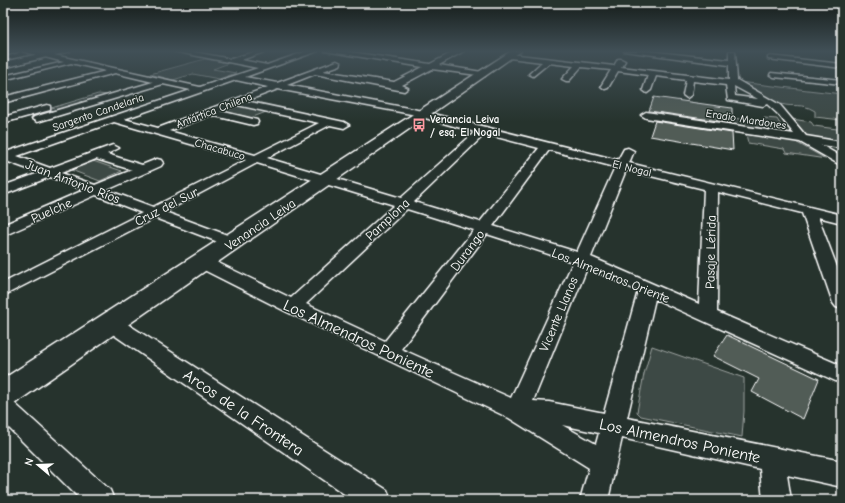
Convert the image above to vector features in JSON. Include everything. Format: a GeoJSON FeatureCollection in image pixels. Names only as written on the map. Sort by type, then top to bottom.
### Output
{"type":"FeatureCollection","features":[{"type":"Feature","properties":{"kind":"street"},"geometry":{"type":"LineString","coordinates":[[3,78],[18,74]]}},
{"type":"Feature","properties":{"kind":"street"},"geometry":{"type":"LineString","coordinates":[[3,84],[40,77],[30,74]]}},
{"type":"Feature","properties":{"kind":"street"},"geometry":{"type":"LineString","coordinates":[[3,100],[102,74]]}},
{"type":"Feature","properties":{"kind":"street"},"geometry":{"type":"LineString","coordinates":[[132,74],[202,90]]}},
{"type":"Feature","properties":{"kind":"street","name":"Sargento Candelaria"},"geometry":{"type":"LineString","coordinates":[[4,156],[246,74]]}},
{"type":"Feature","properties":{"kind":"street","name":"Antártica Chilena"},"geometry":{"type":"LineString","coordinates":[[158,132],[308,74]]}},
{"type":"Feature","properties":{"kind":"street"},"geometry":{"type":"LineString","coordinates":[[330,74],[395,85],[404,88]]}},
{"type":"Feature","properties":{"kind":"street"},"geometry":{"type":"LineString","coordinates":[[353,78],[362,74]]}},
{"type":"Feature","properties":{"kind":"street"},"geometry":{"type":"LineString","coordinates":[[395,85],[415,74]]}},
{"type":"Feature","properties":{"kind":"street","name":"Venancia Leiva"},"geometry":{"type":"LineString","coordinates":[[3,395],[481,74]]}},
{"type":"Feature","properties":{"kind":"street"},"geometry":{"type":"LineString","coordinates":[[566,79],[570,74]]}},
{"type":"Feature","properties":{"kind":"street"},"geometry":{"type":"LineString","coordinates":[[605,86],[612,74]]}},
{"type":"Feature","properties":{"kind":"street"},"geometry":{"type":"LineString","coordinates":[[647,90],[652,74]]}},
{"type":"Feature","properties":{"kind":"street"},"geometry":{"type":"LineString","coordinates":[[667,74],[734,83],[775,104],[802,140],[842,162]]}},
{"type":"Feature","properties":{"kind":"street"},"geometry":{"type":"LineString","coordinates":[[729,74],[734,83]]}},
{"type":"Feature","properties":{"kind":"street"},"geometry":{"type":"LineString","coordinates":[[774,75],[842,82]]}},
{"type":"Feature","properties":{"kind":"street"},"geometry":{"type":"LineString","coordinates":[[687,95],[690,77]]}},
{"type":"Feature","properties":{"kind":"street","name":"El Nogal"},"geometry":{"type":"LineString","coordinates":[[236,78],[422,115],[546,147],[625,158],[711,188],[842,220]]}},
{"type":"Feature","properties":{"kind":"street"},"geometry":{"type":"LineString","coordinates":[[23,115],[42,121],[163,81]]}},
{"type":"Feature","properties":{"kind":"street"},"geometry":{"type":"LineString","coordinates":[[734,83],[730,85],[731,98],[775,104]]}},
{"type":"Feature","properties":{"kind":"street"},"geometry":{"type":"LineString","coordinates":[[3,120],[100,92],[114,96]]}},
{"type":"Feature","properties":{"kind":"street"},"geometry":{"type":"LineString","coordinates":[[237,102],[344,125]]}},
{"type":"Feature","properties":{"kind":"street"},"geometry":{"type":"LineString","coordinates":[[242,126],[278,111]]}},
{"type":"Feature","properties":{"kind":"street"},"geometry":{"type":"LineString","coordinates":[[211,112],[253,122]]}},
{"type":"Feature","properties":{"kind":"street","name":"Eradio Mardones"},"geometry":{"type":"LineString","coordinates":[[646,115],[842,145]]}},
{"type":"Feature","properties":{"kind":"street","name":"Chacabuco"},"geometry":{"type":"LineString","coordinates":[[113,119],[327,179]]}},
{"type":"Feature","properties":{"kind":"street","name":"Cruz del Sur"},"geometry":{"type":"LineString","coordinates":[[3,290],[328,122]]}},
{"type":"Feature","properties":{"kind":"street","name":"Pamplona"},"geometry":{"type":"LineString","coordinates":[[292,307],[482,131]]}},
{"type":"Feature","properties":{"kind":"street","name":"Durango"},"geometry":{"type":"LineString","coordinates":[[388,352],[546,147]]}},
{"type":"Feature","properties":{"kind":"street"},"geometry":{"type":"LineString","coordinates":[[3,191],[113,148]]}},
{"type":"Feature","properties":{"kind":"street"},"geometry":{"type":"LineString","coordinates":[[97,155],[143,169]]}},
{"type":"Feature","properties":{"kind":"street","name":"Juan Antonio Ríos"},"geometry":{"type":"LineString","coordinates":[[4,156],[232,242]]}},
{"type":"Feature","properties":{"kind":"street","name":"Vicente Llanos"},"geometry":{"type":"LineString","coordinates":[[517,411],[625,158]]}},
{"type":"Feature","properties":{"kind":"street","name":"Puelche"},"geometry":{"type":"LineString","coordinates":[[3,231],[157,163]]}},
{"type":"Feature","properties":{"kind":"street","name":"Los Almendros Oriente"},"geometry":{"type":"LineString","coordinates":[[327,179],[405,202],[582,259],[842,375]]}},
{"type":"Feature","properties":{"kind":"street","name":"Pasaje Lérida"},"geometry":{"type":"LineString","coordinates":[[708,316],[711,188]]}},
{"type":"Feature","properties":{"kind":"street"},"geometry":{"type":"LineString","coordinates":[[808,211],[842,303]]}},
{"type":"Feature","properties":{"kind":"street","name":"Los Almendros Poniente"},"geometry":{"type":"LineString","coordinates":[[202,262],[292,307],[517,411],[603,462]]}},
{"type":"Feature","properties":{"kind":"street"},"geometry":{"type":"LineString","coordinates":[[594,500],[648,289]]}},
{"type":"Feature","properties":{"kind":"street","name":"Arcos de la Frontera"},"geometry":{"type":"LineString","coordinates":[[111,323],[377,500]]}},
{"type":"Feature","properties":{"kind":"street"},"geometry":{"type":"LineString","coordinates":[[3,407],[100,500]]}},
{"type":"Feature","properties":{"kind":"street","name":"Los Almendros Poniente"},"geometry":{"type":"LineString","coordinates":[[517,411],[549,412],[842,474]]}},
{"type":"Feature","properties":{"kind":"street"},"geometry":{"type":"LineString","coordinates":[[772,459],[777,500]]}},
{"type":"Feature","properties":{"kind":"shaded area"},"geometry":{"type":"Polygon","coordinates":[[[152,74],[191,74],[173,80],[152,74]]]}},
{"type":"Feature","properties":{"kind":"shaded area"},"geometry":{"type":"Polygon","coordinates":[[[195,74],[232,74],[219,79],[195,74]]]}},
{"type":"Feature","properties":{"kind":"shaded area"},"geometry":{"type":"Polygon","coordinates":[[[739,82],[842,94],[842,120],[815,117],[815,111],[810,108],[786,105],[770,100],[739,82]]]}},
{"type":"Feature","properties":{"kind":"shaded area"},"geometry":{"type":"Polygon","coordinates":[[[98,94],[110,95],[36,118],[28,115],[98,94]]]}},
{"type":"Feature","properties":{"kind":"shaded area"},"geometry":{"type":"Polygon","coordinates":[[[237,105],[266,112],[248,119],[219,112],[237,105]]]}},
{"type":"Feature","properties":{"kind":"shaded area"},"geometry":{"type":"Polygon","coordinates":[[[732,118],[765,122],[764,118],[777,119],[785,132],[781,133],[734,127],[732,118]]]}},
{"type":"Feature","properties":{"kind":"shaded area"},"geometry":{"type":"Polygon","coordinates":[[[792,119],[811,122],[814,126],[837,129],[842,137],[842,142],[806,136],[792,119]]]}},
{"type":"Feature","properties":{"kind":"shaded area"},"geometry":{"type":"Polygon","coordinates":[[[746,134],[792,140],[826,159],[786,153],[784,149],[748,143],[746,134]]]}},
{"type":"Feature","properties":{"kind":"shaded area"},"geometry":{"type":"Polygon","coordinates":[[[93,161],[122,171],[100,181],[71,170],[93,161]]]}},
{"type":"Feature","properties":{"kind":"shaded area"},"geometry":{"type":"Polygon","coordinates":[[[652,346],[744,378],[742,437],[641,416],[637,412],[644,374],[652,346]]]}},
{"type":"Feature","properties":{"kind":"building"},"geometry":{"type":"Polygon","coordinates":[[[654,97],[732,108],[732,123],[649,111],[654,97]]]}},
{"type":"Feature","properties":{"kind":"building"},"geometry":{"type":"Polygon","coordinates":[[[655,121],[732,133],[733,150],[650,136],[655,121]]]}},
{"type":"Feature","properties":{"kind":"building"},"geometry":{"type":"Polygon","coordinates":[[[727,335],[819,379],[803,419],[752,392],[759,379],[713,356],[727,335]]]}},
{"type":"Feature","properties":{"kind":"place","name":"Venancia Leiva / esq. El Nogal"},"geometry":{"type":"Point","coordinates":[419,125]}}]}
